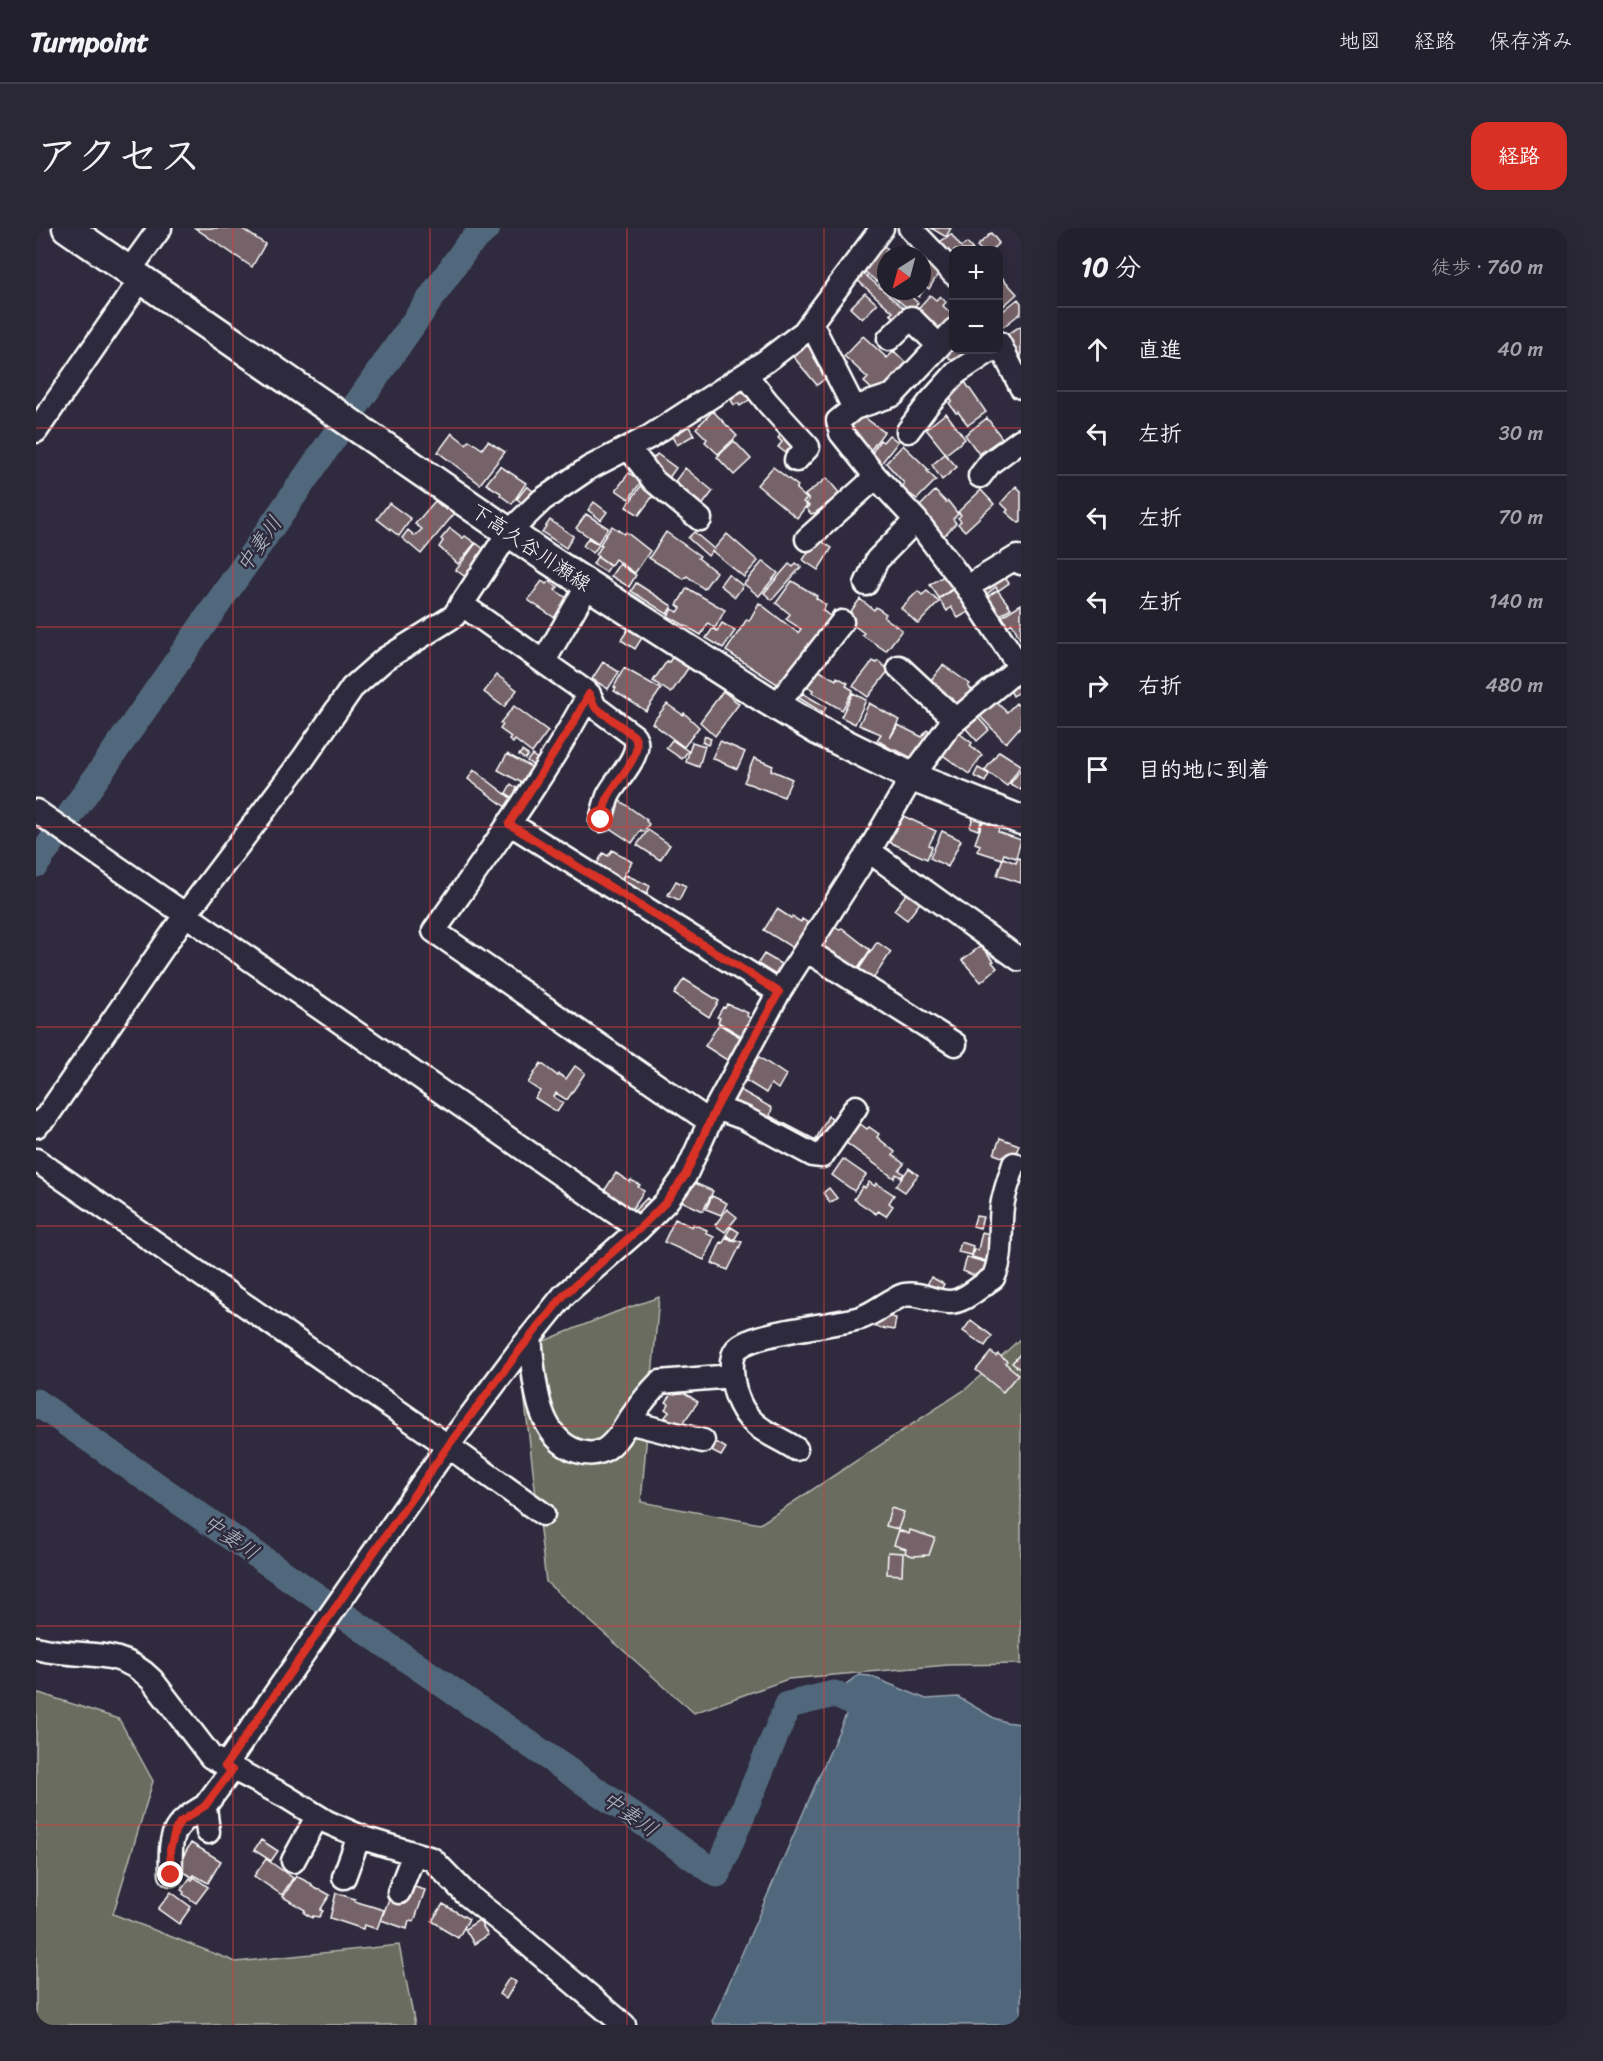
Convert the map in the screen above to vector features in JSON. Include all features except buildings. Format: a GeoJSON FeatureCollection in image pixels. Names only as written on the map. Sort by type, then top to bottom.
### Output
{"type":"FeatureCollection","features":[{"type":"Feature","properties":{"kind":"main road","name":"下高久谷川瀬線"},"geometry":{"type":"LineString","coordinates":[[67,228],[136,268],[346,421],[509,532],[777,705],[819,731],[912,777],[1021,820]]}},
{"type":"Feature","properties":{"kind":"street"},"geometry":{"type":"LineString","coordinates":[[36,431],[160,228]]}},
{"type":"Feature","properties":{"kind":"street"},"geometry":{"type":"LineString","coordinates":[[36,1126],[47,1116],[186,914],[303,759],[352,688],[386,659],[454,616],[509,532],[542,500],[568,482],[650,437],[746,375],[804,332],[882,228]]}},
{"type":"Feature","properties":{"kind":"street"},"geometry":{"type":"LineString","coordinates":[[910,228],[949,269]]}},
{"type":"Feature","properties":{"kind":"street"},"geometry":{"type":"LineString","coordinates":[[171,1875],[170,1850],[180,1822],[205,1806],[334,1609],[448,1446],[564,1295],[639,1229],[666,1202],[685,1176],[713,1115],[779,992],[869,851],[912,777],[949,726],[1021,668],[967,587],[916,520],[876,477],[841,434],[838,421],[854,408],[893,395],[946,338],[911,318],[889,339]]}},
{"type":"Feature","properties":{"kind":"street"},"geometry":{"type":"LineString","coordinates":[[811,323],[854,408]]}},
{"type":"Feature","properties":{"kind":"street"},"geometry":{"type":"LineString","coordinates":[[1003,351],[1021,385]]}},
{"type":"Feature","properties":{"kind":"street"},"geometry":{"type":"LineString","coordinates":[[908,431],[956,373],[985,354]]}},
{"type":"Feature","properties":{"kind":"street"},"geometry":{"type":"LineString","coordinates":[[746,375],[808,447],[796,460]]}},
{"type":"Feature","properties":{"kind":"street"},"geometry":{"type":"LineString","coordinates":[[980,476],[990,462],[1021,440]]}},
{"type":"Feature","properties":{"kind":"street"},"geometry":{"type":"LineString","coordinates":[[629,448],[654,481],[700,519]]}},
{"type":"Feature","properties":{"kind":"street"},"geometry":{"type":"LineString","coordinates":[[807,539],[876,477]]}},
{"type":"Feature","properties":{"kind":"street"},"geometry":{"type":"LineString","coordinates":[[866,584],[877,560],[916,520]]}},
{"type":"Feature","properties":{"kind":"street"},"geometry":{"type":"LineString","coordinates":[[967,587],[1017,557],[1021,563]]}},
{"type":"Feature","properties":{"kind":"street"},"geometry":{"type":"LineString","coordinates":[[544,661],[588,585]]}},
{"type":"Feature","properties":{"kind":"street"},"geometry":{"type":"LineString","coordinates":[[461,604],[589,694],[595,707],[634,736],[637,742],[636,754],[608,796],[601,820]]}},
{"type":"Feature","properties":{"kind":"street"},"geometry":{"type":"LineString","coordinates":[[777,705],[842,622]]}},
{"type":"Feature","properties":{"kind":"street"},"geometry":{"type":"LineString","coordinates":[[899,668],[956,720]]}},
{"type":"Feature","properties":{"kind":"street"},"geometry":{"type":"LineString","coordinates":[[589,694],[509,824],[434,931],[713,1115],[744,1118],[813,1155],[822,1156],[856,1107]]}},
{"type":"Feature","properties":{"kind":"street"},"geometry":{"type":"LineString","coordinates":[[36,811],[639,1229]]}},
{"type":"Feature","properties":{"kind":"street"},"geometry":{"type":"LineString","coordinates":[[509,824],[779,992]]}},
{"type":"Feature","properties":{"kind":"street"},"geometry":{"type":"LineString","coordinates":[[869,851],[1019,959],[1021,958]]}},
{"type":"Feature","properties":{"kind":"street"},"geometry":{"type":"LineString","coordinates":[[806,950],[955,1044]]}},
{"type":"Feature","properties":{"kind":"street"},"geometry":{"type":"LineString","coordinates":[[36,1160],[543,1514]]}},
{"type":"Feature","properties":{"kind":"street"},"geometry":{"type":"LineString","coordinates":[[796,1449],[752,1421],[740,1405],[731,1366],[738,1348],[756,1339],[860,1318],[883,1308],[897,1297],[908,1294],[923,1295],[950,1302],[962,1299],[993,1278],[1000,1247],[1002,1206],[1014,1164]]}},
{"type":"Feature","properties":{"kind":"street"},"geometry":{"type":"LineString","coordinates":[[530,1337],[536,1394],[543,1416],[555,1435],[567,1447],[589,1454],[603,1451],[612,1444],[660,1382],[732,1376]]}},
{"type":"Feature","properties":{"kind":"street"},"geometry":{"type":"LineString","coordinates":[[628,1422],[703,1441]]}},
{"type":"Feature","properties":{"kind":"street"},"geometry":{"type":"LineString","coordinates":[[36,1648],[112,1656],[130,1662],[143,1670],[211,1757],[285,1796],[317,1817],[359,1836],[432,1859],[466,1894],[499,1919],[624,2025]]}},
{"type":"Feature","properties":{"kind":"street"},"geometry":{"type":"LineString","coordinates":[[205,1806],[208,1832]]}},
{"type":"Feature","properties":{"kind":"street"},"geometry":{"type":"LineString","coordinates":[[293,1861],[317,1817]]}},
{"type":"Feature","properties":{"kind":"street"},"geometry":{"type":"LineString","coordinates":[[344,1877],[359,1836]]}},
{"type":"Feature","properties":{"kind":"street"},"geometry":{"type":"LineString","coordinates":[[399,1892],[414,1854]]}},
{"type":"Feature","properties":{"kind":"green space"},"geometry":{"type":"Polygon","coordinates":[[[659,1297],[641,1502],[760,1524],[966,1389],[1021,1338],[1021,1664],[948,1665],[788,1679],[694,1713],[546,1582],[519,1351],[659,1297]]]}},
{"type":"Feature","properties":{"kind":"green space"},"geometry":{"type":"Polygon","coordinates":[[[39,1693],[119,1719],[153,1781],[113,1914],[236,1962],[399,1945],[415,2025],[36,2025],[36,1694],[39,1693]]]}},
{"type":"Feature","properties":{"kind":"water"},"geometry":{"type":"Polygon","coordinates":[[[859,1675],[870,1676],[926,1699],[958,1697],[994,1718],[1021,1724],[1021,2025],[714,2024],[713,2020],[848,1710],[844,1689],[859,1675]]]}},
{"type":"Feature","properties":{"kind":"waterway","name":"中妻川"},"geometry":{"type":"LineString","coordinates":[[36,864],[468,245],[487,228]]}},
{"type":"Feature","properties":{"kind":"waterway","name":"中妻川"},"geometry":{"type":"LineString","coordinates":[[36,1402],[717,1874],[788,1705],[834,1694],[879,1715]]}},
{"type":"Feature","properties":{"kind":"route"},"geometry":{"type":"LineString","coordinates":[[171,1875],[170,1850],[180,1822],[205,1806],[232,1770],[225,1766],[448,1446],[564,1295],[639,1229],[666,1202],[685,1176],[716,1108],[779,992],[509,824],[589,694],[595,707],[634,736],[637,742],[636,754],[608,796],[601,820]]}}]}
